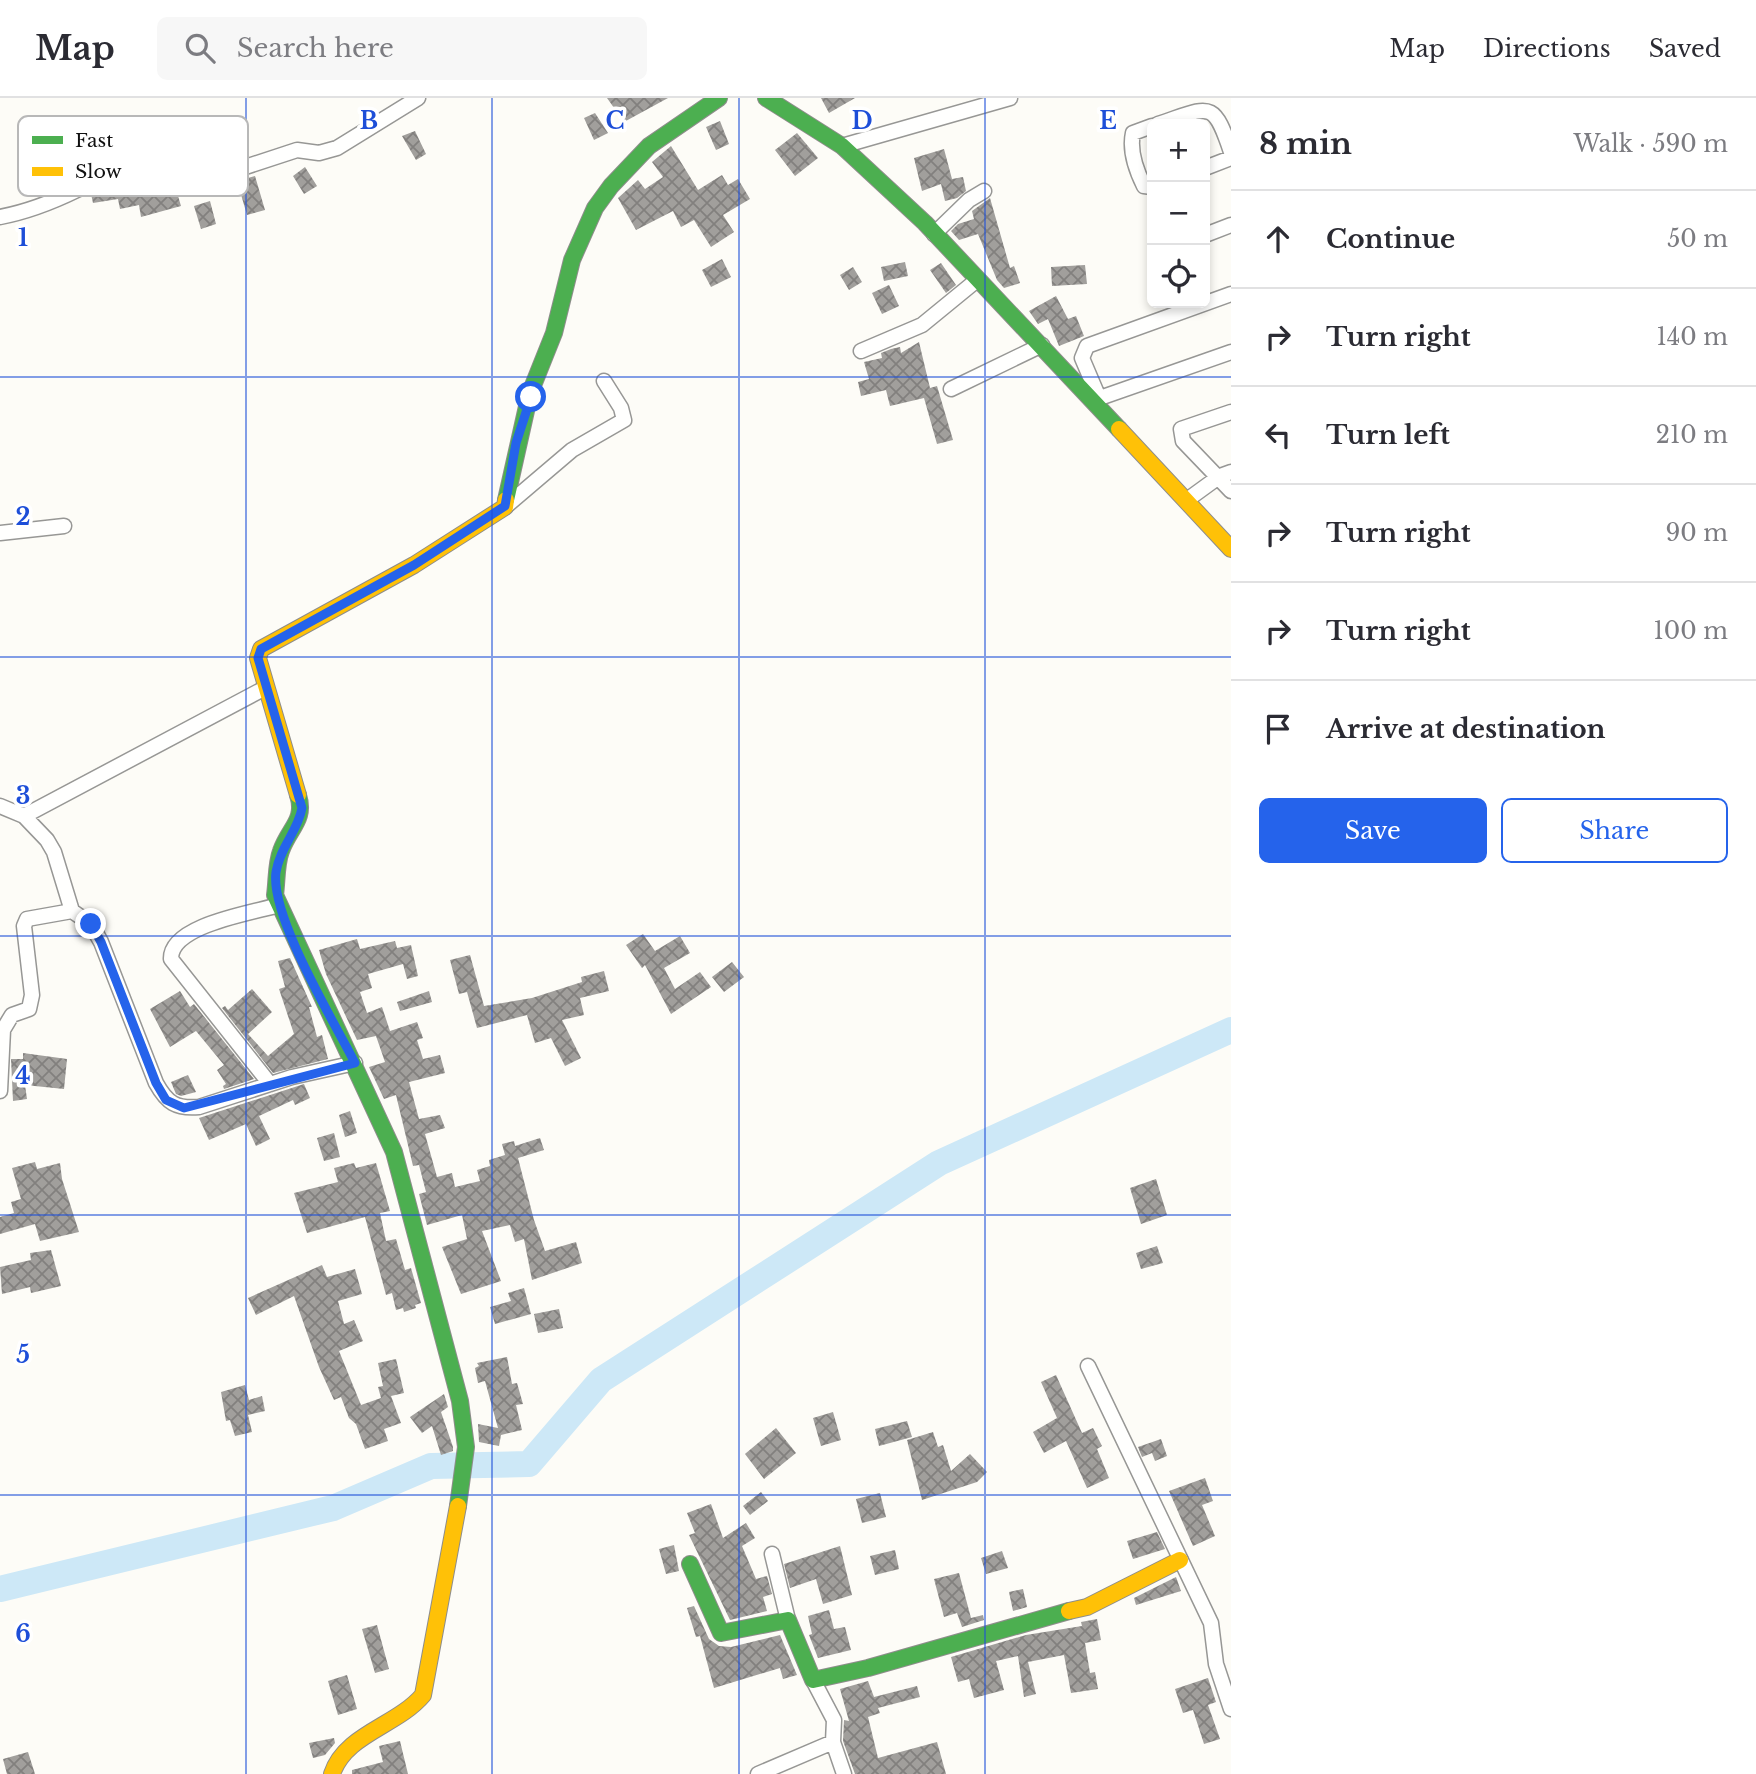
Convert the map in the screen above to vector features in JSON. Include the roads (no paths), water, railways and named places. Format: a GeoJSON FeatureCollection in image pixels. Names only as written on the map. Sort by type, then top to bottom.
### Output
{"type":"FeatureCollection","features":[{"type":"Feature","properties":{"kind":"street"},"geometry":{"type":"LineString","coordinates":[[248,166],[297,150],[319,152],[337,148],[416,98]]}},
{"type":"Feature","properties":{"kind":"street"},"geometry":{"type":"LineString","coordinates":[[505,506],[516,443],[535,377],[550,344],[572,260],[594,213],[614,179],[637,155],[689,115],[719,98]]}},
{"type":"Feature","properties":{"kind":"street"},"geometry":{"type":"LineString","coordinates":[[766,98],[842,146],[934,234],[1096,399],[1231,549]]}},
{"type":"Feature","properties":{"kind":"street"},"geometry":{"type":"LineString","coordinates":[[842,146],[1010,98]]}},
{"type":"Feature","properties":{"kind":"street"},"geometry":{"type":"LineString","coordinates":[[1172,119],[1203,109],[1215,112],[1220,116],[1231,152]]}},
{"type":"Feature","properties":{"kind":"street"},"geometry":{"type":"LineString","coordinates":[[1147,128],[1133,133],[1130,143],[1139,176],[1144,186],[1147,186]]}},
{"type":"Feature","properties":{"kind":"street"},"geometry":{"type":"LineString","coordinates":[[1210,166],[1231,158]]}},
{"type":"Feature","properties":{"kind":"street"},"geometry":{"type":"LineString","coordinates":[[934,234],[969,200],[984,191]]}},
{"type":"Feature","properties":{"kind":"street"},"geometry":{"type":"LineString","coordinates":[[0,217],[23,213],[61,196]]}},
{"type":"Feature","properties":{"kind":"street"},"geometry":{"type":"LineString","coordinates":[[1210,233],[1231,225]]}},
{"type":"Feature","properties":{"kind":"street"},"geometry":{"type":"LineString","coordinates":[[861,351],[922,325],[977,280]]}},
{"type":"Feature","properties":{"kind":"street"},"geometry":{"type":"LineString","coordinates":[[1096,399],[1083,358],[1087,346],[1231,294]]}},
{"type":"Feature","properties":{"kind":"street"},"geometry":{"type":"LineString","coordinates":[[951,388],[1042,345]]}},
{"type":"Feature","properties":{"kind":"street"},"geometry":{"type":"LineString","coordinates":[[1096,399],[1231,352]]}},
{"type":"Feature","properties":{"kind":"street"},"geometry":{"type":"LineString","coordinates":[[332,1774],[333,1764],[340,1754],[403,1718],[414,1709],[423,1695],[440,1590],[464,1474],[466,1447],[460,1401],[394,1152],[275,895],[281,851],[300,819],[302,808],[258,666],[261,649],[414,565],[505,506],[572,450],[624,420],[621,408],[604,381]]}},
{"type":"Feature","properties":{"kind":"street"},"geometry":{"type":"LineString","coordinates":[[1231,412],[1181,429],[1183,441],[1225,474],[1231,491]]}},
{"type":"Feature","properties":{"kind":"street"},"geometry":{"type":"LineString","coordinates":[[1187,500],[1225,474]]}},
{"type":"Feature","properties":{"kind":"street"},"geometry":{"type":"LineString","coordinates":[[0,533],[64,526]]}},
{"type":"Feature","properties":{"kind":"street"},"geometry":{"type":"LineString","coordinates":[[24,816],[264,688]]}},
{"type":"Feature","properties":{"kind":"street"},"geometry":{"type":"LineString","coordinates":[[0,807],[24,816],[54,852],[72,911],[91,924],[101,942],[156,1083],[166,1100],[184,1108],[198,1107],[270,1084],[355,1063]]}},
{"type":"Feature","properties":{"kind":"street"},"geometry":{"type":"LineString","coordinates":[[270,1084],[171,959],[170,950],[174,944],[202,926],[279,905]]}},
{"type":"Feature","properties":{"kind":"street"},"geometry":{"type":"LineString","coordinates":[[0,1091],[3,1030],[12,1015],[29,1009],[32,995],[24,926],[27,919],[72,911]]}},
{"type":"Feature","properties":{"kind":"street"},"geometry":{"type":"LineString","coordinates":[[1088,1366],[1214,1629],[1216,1664],[1231,1709]]}},
{"type":"Feature","properties":{"kind":"street"},"geometry":{"type":"LineString","coordinates":[[772,1554],[788,1620],[834,1720],[833,1742],[844,1774]]}},
{"type":"Feature","properties":{"kind":"street"},"geometry":{"type":"LineString","coordinates":[[813,1679],[869,1668],[1023,1622],[1087,1607],[1180,1560]]}},
{"type":"Feature","properties":{"kind":"street"},"geometry":{"type":"LineString","coordinates":[[690,1564],[721,1633],[728,1634],[788,1620]]}},
{"type":"Feature","properties":{"kind":"street"},"geometry":{"type":"LineString","coordinates":[[758,1774],[833,1742]]}},
{"type":"Feature","properties":{"kind":"waterway"},"geometry":{"type":"LineString","coordinates":[[0,1589],[333,1508],[431,1466],[529,1464],[601,1380],[939,1163],[1231,1030]]}}]}
